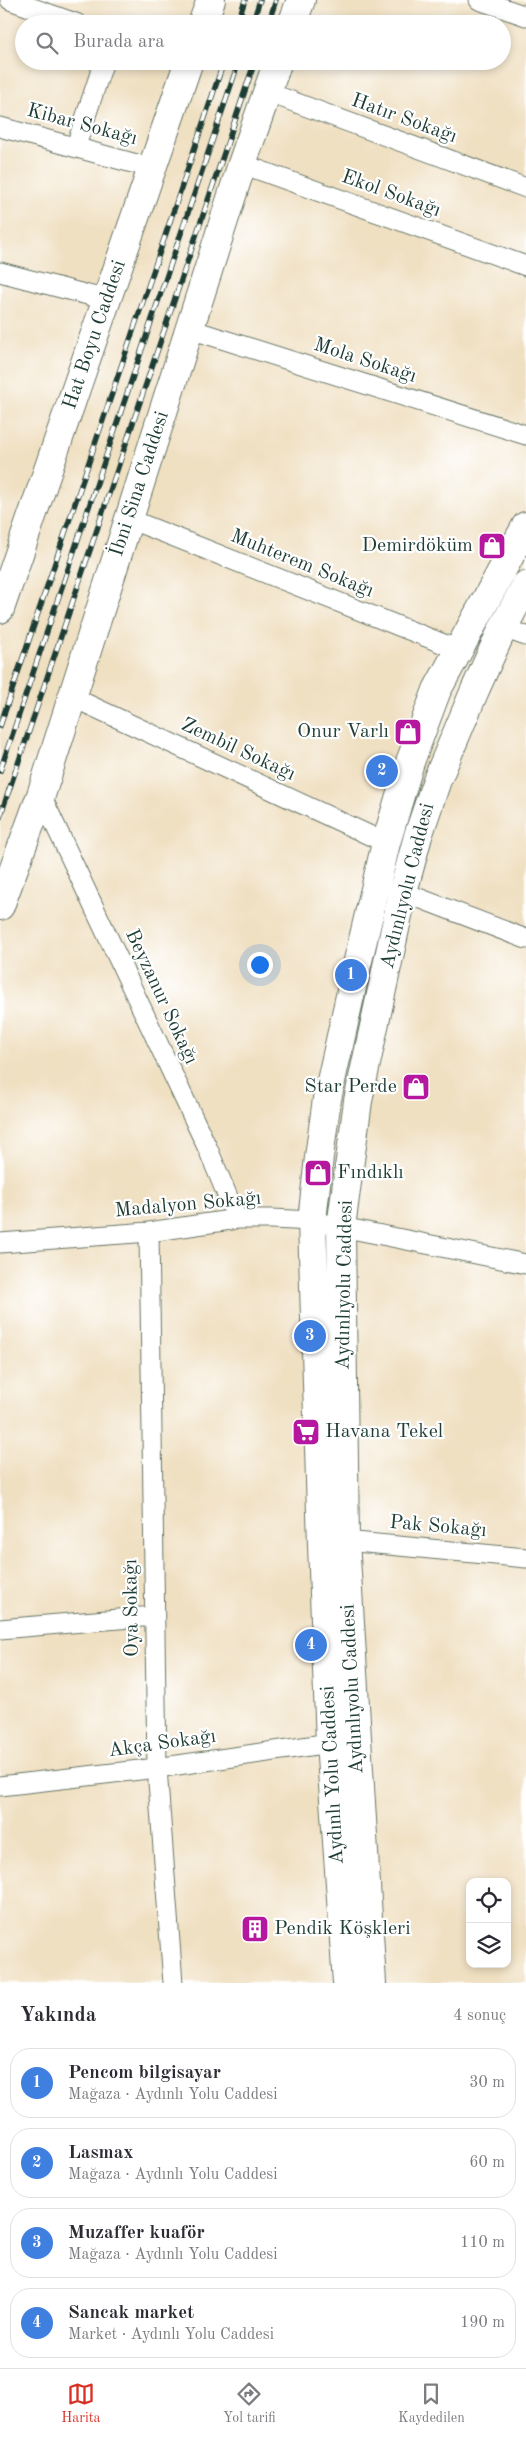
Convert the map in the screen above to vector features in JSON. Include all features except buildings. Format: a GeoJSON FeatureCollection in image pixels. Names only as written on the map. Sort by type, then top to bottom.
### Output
{"type":"FeatureCollection","features":[{"type":"Feature","properties":{"kind":"main road"},"geometry":{"type":"LineString","coordinates":[[205,15],[211,0]]}},
{"type":"Feature","properties":{"kind":"main road"},"geometry":{"type":"LineString","coordinates":[[295,15],[301,0]]}},
{"type":"Feature","properties":{"kind":"main road","name":"Hat Boyu Caddesi"},"geometry":{"type":"LineString","coordinates":[[0,610],[186,70]]}},
{"type":"Feature","properties":{"kind":"main road","name":"İbni Sina Caddesi"},"geometry":{"type":"LineString","coordinates":[[0,906],[41,796],[242,164],[275,70]]}},
{"type":"Feature","properties":{"kind":"main road","name":"Aydınlı Yolu Caddesi"},"geometry":{"type":"LineString","coordinates":[[347,1983],[330,1743],[312,1221],[327,1099],[386,843],[410,762],[437,690],[526,526]]}},
{"type":"Feature","properties":{"kind":"main road","name":"Aydınlıyolu Caddesi"},"geometry":{"type":"LineString","coordinates":[[372,1983],[345,1542],[341,1227],[358,1101],[403,892],[418,836],[437,780],[515,632],[526,586]]}},
{"type":"Feature","properties":{"kind":"street"},"geometry":{"type":"LineString","coordinates":[[10,0],[52,15]]}},
{"type":"Feature","properties":{"kind":"street"},"geometry":{"type":"LineString","coordinates":[[479,0],[526,16]]}},
{"type":"Feature","properties":{"kind":"street"},"geometry":{"type":"LineString","coordinates":[[76,146],[101,70]]}},
{"type":"Feature","properties":{"kind":"street","name":"Hatır Sokağı"},"geometry":{"type":"LineString","coordinates":[[267,92],[526,188]]}},
{"type":"Feature","properties":{"kind":"street","name":"Kibar Sokağı"},"geometry":{"type":"LineString","coordinates":[[0,127],[76,146],[151,168]]}},
{"type":"Feature","properties":{"kind":"street","name":"Ekol Sokağı"},"geometry":{"type":"LineString","coordinates":[[242,164],[526,266]]}},
{"type":"Feature","properties":{"kind":"street"},"geometry":{"type":"LineString","coordinates":[[0,272],[107,300]]}},
{"type":"Feature","properties":{"kind":"street","name":"Mola Sokağı"},"geometry":{"type":"LineString","coordinates":[[190,329],[526,435]]}},
{"type":"Feature","properties":{"kind":"street","name":"Muhterem Sokağı"},"geometry":{"type":"LineString","coordinates":[[129,519],[458,650]]}},
{"type":"Feature","properties":{"kind":"street","name":"Zembil Sokağı"},"geometry":{"type":"LineString","coordinates":[[72,697],[386,843]]}},
{"type":"Feature","properties":{"kind":"street","name":"Beyzanur Sokağı"},"geometry":{"type":"LineString","coordinates":[[41,796],[208,1149],[238,1219]]}},
{"type":"Feature","properties":{"kind":"street"},"geometry":{"type":"LineString","coordinates":[[403,892],[526,939]]}},
{"type":"Feature","properties":{"kind":"street","name":"Madalyon Sokağı"},"geometry":{"type":"LineString","coordinates":[[0,1243],[149,1232],[238,1219],[312,1221],[526,1264]]}},
{"type":"Feature","properties":{"kind":"street","name":"Oya Sokağı"},"geometry":{"type":"LineString","coordinates":[[149,1232],[157,1768],[173,1983]]}},
{"type":"Feature","properties":{"kind":"street","name":"Pak Sokağı"},"geometry":{"type":"LineString","coordinates":[[345,1542],[526,1558]]}},
{"type":"Feature","properties":{"kind":"street"},"geometry":{"type":"LineString","coordinates":[[0,1629],[154,1616]]}},
{"type":"Feature","properties":{"kind":"street","name":"Akça Sokağı"},"geometry":{"type":"LineString","coordinates":[[0,1786],[157,1768],[330,1743]]}},
{"type":"Feature","properties":{"kind":"railway"},"geometry":{"type":"LineString","coordinates":[[240,15],[245,0]]}},
{"type":"Feature","properties":{"kind":"railway"},"geometry":{"type":"LineString","coordinates":[[255,15],[260,0]]}},
{"type":"Feature","properties":{"kind":"railway"},"geometry":{"type":"LineString","coordinates":[[271,15],[276,0]]}},
{"type":"Feature","properties":{"kind":"railway"},"geometry":{"type":"LineString","coordinates":[[0,726],[221,70]]}},
{"type":"Feature","properties":{"kind":"railway"},"geometry":{"type":"LineString","coordinates":[[0,771],[236,70]]}},
{"type":"Feature","properties":{"kind":"railway"},"geometry":{"type":"LineString","coordinates":[[0,817],[252,70]]}},
{"type":"Feature","properties":{"kind":"place","name":"Demirdöküm"},"geometry":{"type":"Point","coordinates":[492,546]}},
{"type":"Feature","properties":{"kind":"place","name":"Onur Varlı"},"geometry":{"type":"Point","coordinates":[408,732]}},
{"type":"Feature","properties":{"kind":"place","name":"Lasmax"},"geometry":{"type":"Point","coordinates":[382,771]}},
{"type":"Feature","properties":{"kind":"place","name":"Pencom bilgisayar"},"geometry":{"type":"Point","coordinates":[351,975]}},
{"type":"Feature","properties":{"kind":"place","name":"Star Perde"},"geometry":{"type":"Point","coordinates":[416,1087]}},
{"type":"Feature","properties":{"kind":"place","name":"Fındıklı"},"geometry":{"type":"Point","coordinates":[318,1173]}},
{"type":"Feature","properties":{"kind":"place","name":"Muzaffer kuaför"},"geometry":{"type":"Point","coordinates":[310,1336]}},
{"type":"Feature","properties":{"kind":"place","name":"Havana Tekel"},"geometry":{"type":"Point","coordinates":[306,1432]}},
{"type":"Feature","properties":{"kind":"place","name":"Sancak market"},"geometry":{"type":"Point","coordinates":[311,1645]}},
{"type":"Feature","properties":{"kind":"place","name":"Pendik Köşkleri"},"geometry":{"type":"Point","coordinates":[255,1929]}}]}
